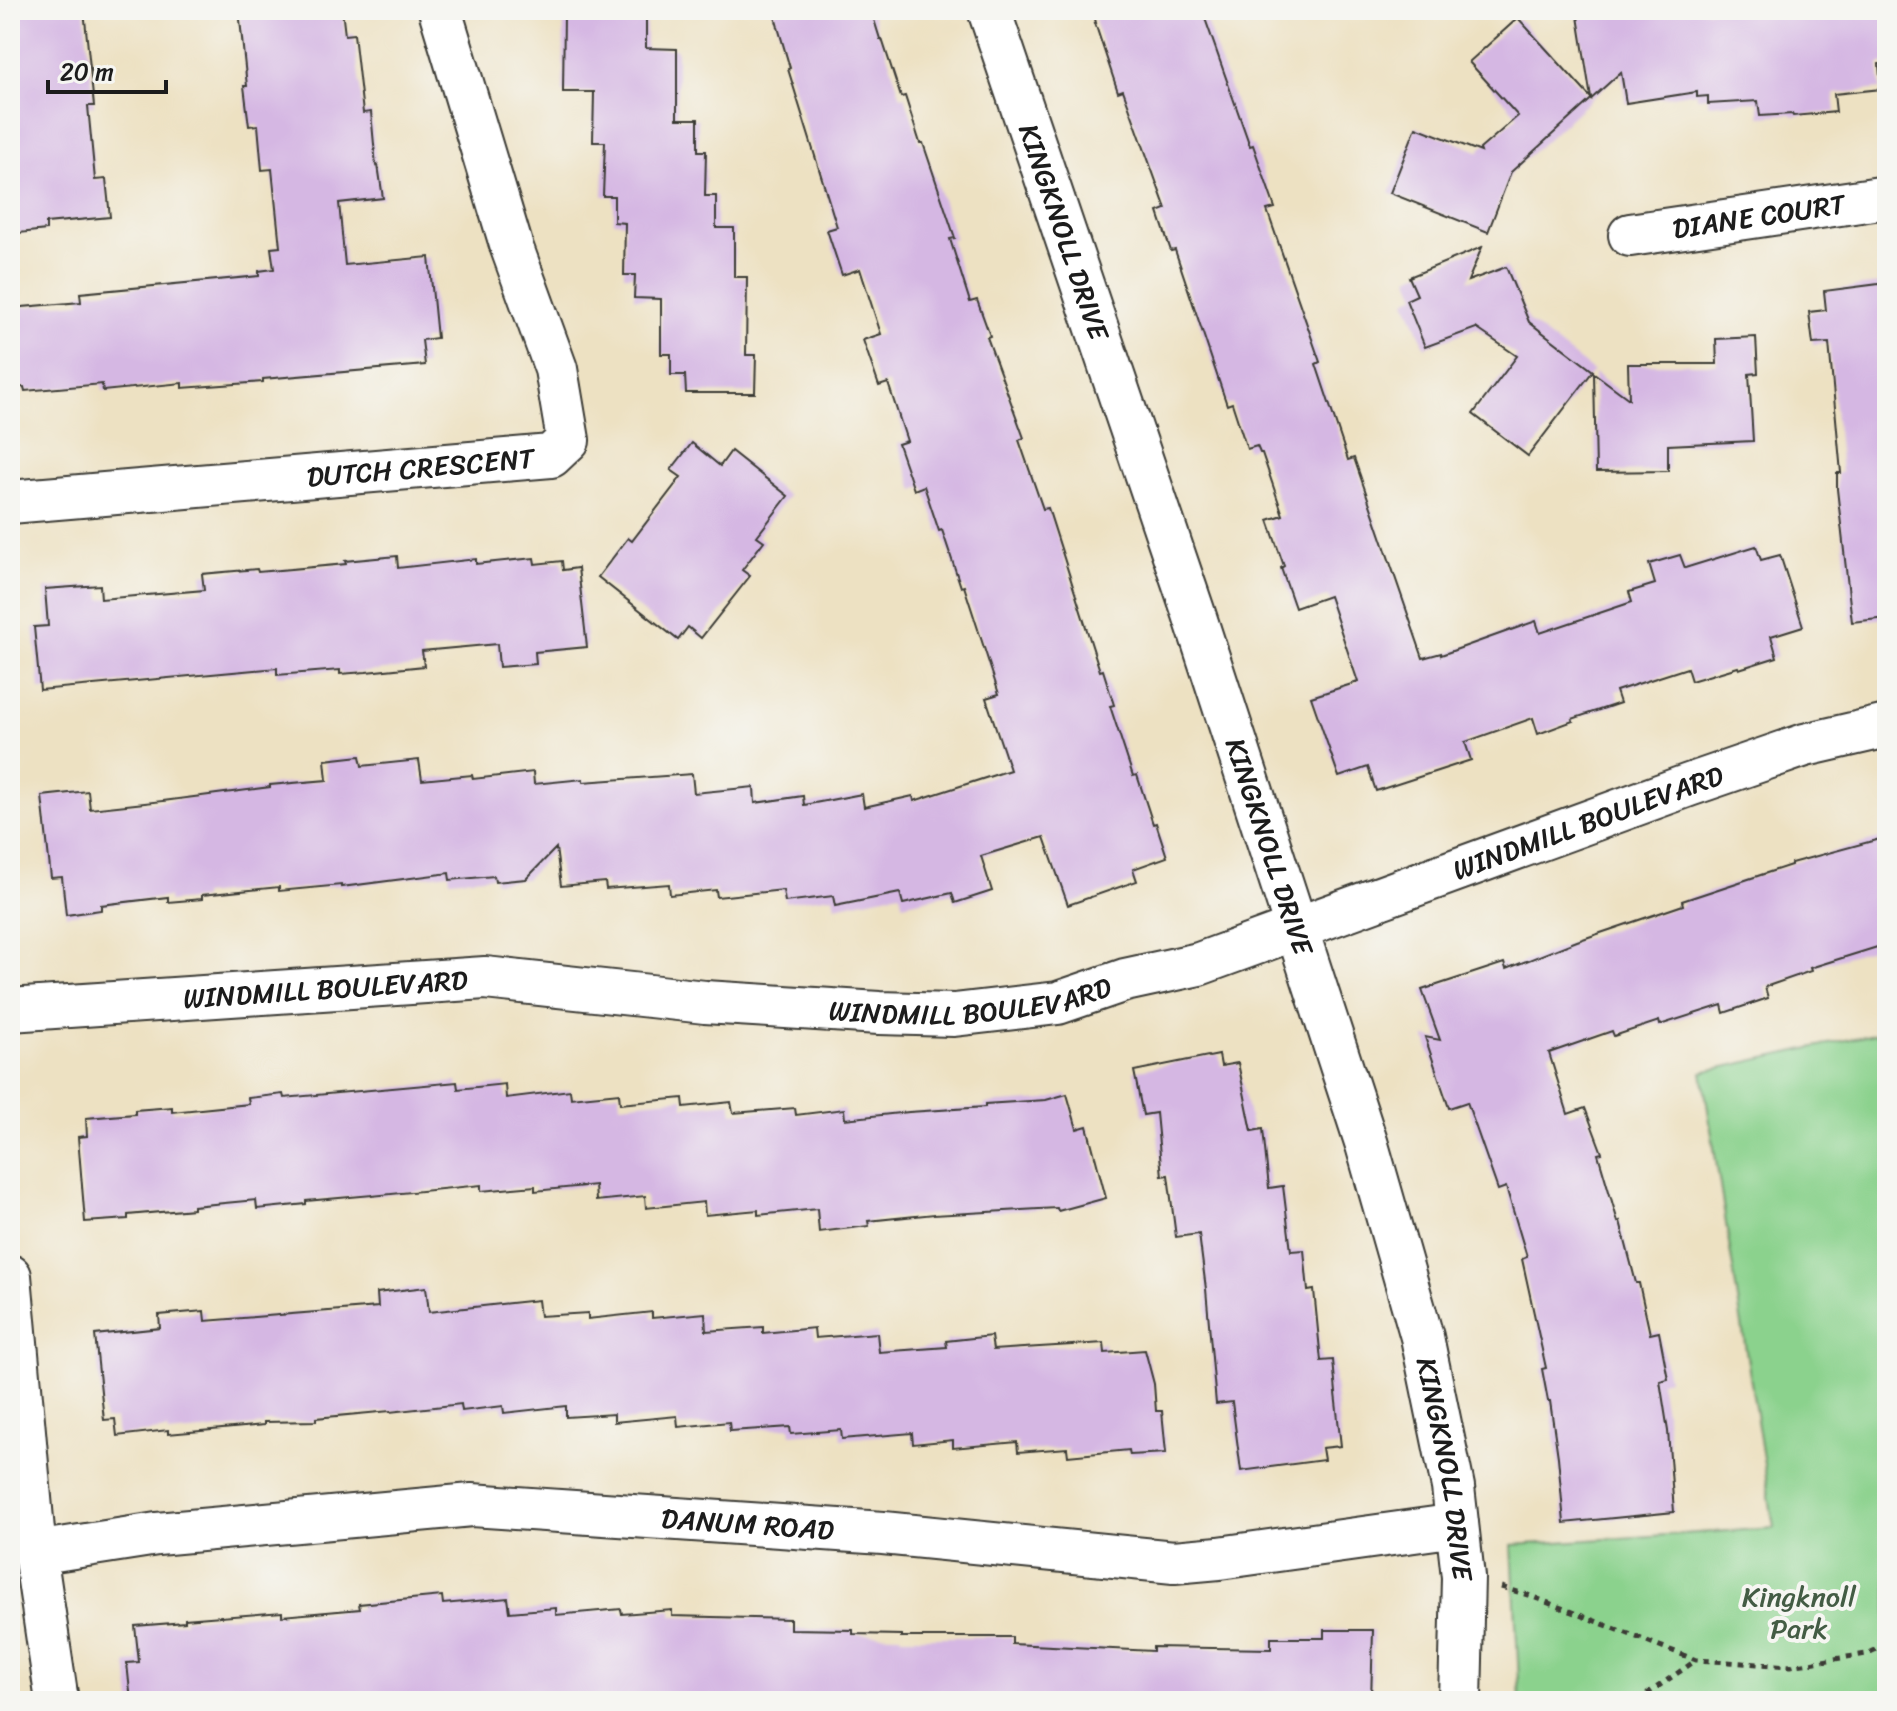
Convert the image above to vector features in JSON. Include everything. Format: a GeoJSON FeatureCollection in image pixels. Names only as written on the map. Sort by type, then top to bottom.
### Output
{"type":"FeatureCollection","features":[{"type":"Feature","properties":{"kind":"street","name":"DUTCH CRESCENT"},"geometry":{"type":"LineString","coordinates":[[10,502],[551,456],[568,440],[556,369],[512,248],[440,10]]}},
{"type":"Feature","properties":{"kind":"street","name":"KINGKNOLL DRIVE"},"geometry":{"type":"LineString","coordinates":[[989,10],[1193,611],[1367,1145],[1422,1337],[1447,1456],[1463,1577],[1460,1701]]}},
{"type":"Feature","properties":{"kind":"street","name":"DIANE COURT"},"geometry":{"type":"LineString","coordinates":[[1630,235],[1887,197]]}},
{"type":"Feature","properties":{"kind":"street","name":"WINDMILL BOULEVARD"},"geometry":{"type":"LineString","coordinates":[[10,1010],[485,978],[705,1002],[879,1013],[954,1015],[1058,1003],[1125,980],[1199,964],[1805,745],[1887,726]]}},
{"type":"Feature","properties":{"kind":"street"},"geometry":{"type":"LineString","coordinates":[[10,1276],[35,1553],[57,1701]]}},
{"type":"Feature","properties":{"kind":"street","name":"DANUM ROAD"},"geometry":{"type":"LineString","coordinates":[[35,1553],[157,1534],[472,1505],[883,1533],[1174,1562],[1457,1525]]}},
{"type":"Feature","properties":{"kind":"path"},"geometry":{"type":"LineString","coordinates":[[1463,1577],[1528,1595],[1696,1660],[1791,1666],[1866,1654],[1887,1644]]}},
{"type":"Feature","properties":{"kind":"path"},"geometry":{"type":"LineString","coordinates":[[1637,1701],[1696,1660]]}},
{"type":"Feature","properties":{"kind":"green space","name":"Kingknoll Park"},"geometry":{"type":"Polygon","coordinates":[[[1887,1031],[1887,1701],[1520,1701],[1512,1545],[1774,1528],[1702,1072],[1887,1031]]]}},
{"type":"Feature","properties":{"kind":"building"},"geometry":{"type":"Polygon","coordinates":[[[10,10],[84,10],[94,106],[88,106],[95,180],[106,179],[110,217],[46,223],[46,230],[10,234],[10,10]]]}},
{"type":"Feature","properties":{"kind":"building"},"geometry":{"type":"Polygon","coordinates":[[[239,10],[342,10],[345,35],[354,34],[363,113],[371,112],[376,166],[383,198],[339,203],[345,265],[429,257],[437,338],[422,340],[425,365],[182,388],[182,383],[103,391],[102,384],[25,391],[24,387],[10,388],[10,308],[81,302],[80,293],[259,276],[259,271],[274,269],[271,248],[280,247],[272,169],[262,170],[258,125],[249,126],[239,10]]]}},
{"type":"Feature","properties":{"kind":"building"},"geometry":{"type":"Polygon","coordinates":[[[773,10],[871,10],[901,97],[905,96],[920,143],[923,143],[955,238],[950,239],[970,302],[977,300],[990,336],[987,337],[1024,438],[1019,440],[1043,509],[1048,508],[1100,671],[1103,670],[1114,705],[1110,706],[1133,776],[1137,775],[1167,857],[1133,869],[1137,881],[1068,905],[1044,837],[981,856],[992,891],[955,903],[952,893],[903,904],[900,893],[835,906],[833,896],[785,902],[783,890],[717,897],[716,890],[670,895],[669,884],[606,889],[605,882],[561,886],[556,848],[526,879],[495,882],[494,876],[450,880],[449,873],[341,887],[279,891],[279,887],[168,902],[168,897],[101,905],[101,910],[66,915],[62,877],[51,878],[42,796],[88,791],[90,809],[163,801],[327,780],[325,760],[360,756],[362,766],[419,760],[422,780],[472,775],[473,779],[533,772],[534,784],[692,774],[694,793],[754,787],[755,803],[803,796],[804,805],[862,794],[864,807],[913,796],[914,801],[1010,770],[986,698],[999,694],[964,586],[961,587],[924,486],[914,490],[898,444],[907,441],[888,383],[879,386],[863,340],[881,334],[860,269],[842,275],[827,230],[837,227],[773,10]]]}},
{"type":"Feature","properties":{"kind":"building"},"geometry":{"type":"Polygon","coordinates":[[[1093,10],[1202,10],[1275,208],[1267,210],[1320,362],[1316,364],[1348,460],[1354,458],[1423,658],[1441,655],[1536,621],[1540,633],[1632,602],[1629,592],[1655,584],[1649,564],[1680,555],[1685,568],[1756,546],[1761,560],[1780,555],[1803,626],[1771,636],[1777,657],[1691,681],[1687,668],[1616,691],[1620,703],[1538,734],[1533,718],[1465,742],[1471,760],[1376,791],[1368,767],[1339,777],[1311,697],[1358,682],[1329,596],[1295,608],[1268,520],[1283,515],[1262,453],[1257,446],[1247,449],[1232,403],[1227,405],[1175,250],[1171,251],[1158,212],[1166,209],[1123,90],[1118,92],[1093,10]]]}},
{"type":"Feature","properties":{"kind":"building"},"geometry":{"type":"Polygon","coordinates":[[[1577,10],[1738,10],[1739,14],[1779,10],[1887,10],[1887,63],[1879,64],[1881,89],[1834,94],[1836,112],[1793,116],[1760,116],[1758,101],[1708,104],[1708,96],[1697,97],[1697,92],[1626,103],[1621,72],[1511,172],[1488,232],[1390,193],[1416,127],[1481,152],[1480,149],[1518,116],[1469,62],[1518,18],[1591,98],[1577,10]]]}},
{"type":"Feature","properties":{"kind":"building"},"geometry":{"type":"Polygon","coordinates":[[[564,14],[646,15],[646,48],[677,49],[677,119],[698,119],[698,151],[706,151],[705,196],[716,196],[716,228],[734,228],[734,277],[747,277],[746,355],[756,355],[755,393],[686,393],[685,375],[671,375],[671,354],[661,354],[661,299],[634,298],[635,275],[624,275],[625,223],[614,222],[614,196],[603,196],[605,142],[593,142],[594,92],[563,92],[564,14]]]}},
{"type":"Feature","properties":{"kind":"building"},"geometry":{"type":"Polygon","coordinates":[[[1482,247],[1468,281],[1506,267],[1529,322],[1593,371],[1528,456],[1473,414],[1517,356],[1476,328],[1425,347],[1406,300],[1417,295],[1409,277],[1482,247]]]}},
{"type":"Feature","properties":{"kind":"building"},"geometry":{"type":"Polygon","coordinates":[[[1887,283],[1887,618],[1852,622],[1837,489],[1837,473],[1841,473],[1829,343],[1813,344],[1809,312],[1826,310],[1824,291],[1887,283]]]}},
{"type":"Feature","properties":{"kind":"building"},"geometry":{"type":"Polygon","coordinates":[[[1756,337],[1758,373],[1749,374],[1753,441],[1668,445],[1668,471],[1596,472],[1594,373],[1629,399],[1628,364],[1717,364],[1716,339],[1756,337]]]}},
{"type":"Feature","properties":{"kind":"building"},"geometry":{"type":"Polygon","coordinates":[[[692,443],[720,466],[731,451],[788,496],[757,536],[764,541],[742,570],[750,576],[701,638],[688,627],[678,640],[598,577],[628,538],[632,541],[681,477],[671,470],[692,443]]]}},
{"type":"Feature","properties":{"kind":"building"},"geometry":{"type":"Polygon","coordinates":[[[397,556],[398,568],[476,559],[476,564],[534,558],[535,564],[562,561],[563,570],[578,568],[587,647],[535,652],[536,664],[499,667],[497,644],[422,651],[424,666],[366,672],[340,674],[340,670],[277,675],[277,668],[40,690],[34,627],[48,626],[45,589],[100,585],[101,599],[204,590],[202,574],[346,564],[345,561],[397,556]]]}},
{"type":"Feature","properties":{"kind":"building"},"geometry":{"type":"Polygon","coordinates":[[[1887,837],[1887,944],[1810,968],[1811,971],[1765,987],[1768,998],[1724,1013],[1722,1005],[1614,1036],[1612,1031],[1549,1053],[1568,1114],[1585,1108],[1602,1153],[1598,1154],[1636,1283],[1639,1283],[1650,1334],[1659,1332],[1668,1379],[1660,1381],[1668,1431],[1674,1512],[1564,1523],[1550,1401],[1542,1369],[1546,1368],[1522,1259],[1527,1257],[1506,1187],[1498,1190],[1467,1102],[1449,1108],[1425,1037],[1440,1040],[1422,990],[1504,963],[1506,969],[1791,863],[1887,837]]]}},
{"type":"Feature","properties":{"kind":"building"},"geometry":{"type":"Polygon","coordinates":[[[1219,1055],[1221,1066],[1238,1063],[1252,1131],[1263,1129],[1269,1188],[1283,1186],[1291,1251],[1304,1250],[1308,1291],[1314,1290],[1321,1361],[1333,1360],[1341,1446],[1322,1448],[1324,1460],[1241,1471],[1232,1402],[1216,1404],[1199,1234],[1176,1237],[1168,1175],[1162,1176],[1156,1113],[1143,1115],[1134,1071],[1219,1055]]]}},
{"type":"Feature","properties":{"kind":"building"},"geometry":{"type":"Polygon","coordinates":[[[457,1082],[458,1089],[505,1084],[506,1098],[570,1090],[571,1098],[619,1093],[620,1104],[683,1098],[684,1107],[731,1102],[733,1113],[795,1108],[796,1115],[844,1109],[845,1119],[985,1107],[985,1104],[1046,1100],[1067,1094],[1077,1129],[1087,1126],[1106,1198],[1058,1211],[1057,1208],[934,1214],[868,1221],[869,1226],[819,1232],[817,1209],[758,1215],[758,1210],[705,1215],[704,1202],[646,1208],[645,1196],[596,1201],[595,1185],[535,1191],[535,1186],[481,1191],[481,1185],[306,1201],[306,1204],[257,1209],[256,1200],[128,1215],[128,1219],[85,1222],[78,1137],[87,1136],[86,1118],[135,1114],[135,1110],[172,1107],[172,1112],[249,1104],[248,1098],[283,1094],[284,1098],[457,1082]]]}},
{"type":"Feature","properties":{"kind":"building"},"geometry":{"type":"Polygon","coordinates":[[[426,1287],[429,1312],[538,1300],[540,1316],[588,1313],[588,1319],[652,1312],[652,1318],[705,1313],[706,1331],[763,1327],[763,1333],[814,1328],[815,1338],[877,1333],[879,1352],[947,1347],[946,1341],[991,1336],[993,1350],[1104,1343],[1105,1353],[1145,1350],[1154,1384],[1156,1411],[1162,1411],[1166,1453],[1130,1455],[1129,1450],[1068,1456],[1067,1448],[1018,1452],[1017,1442],[953,1448],[953,1440],[913,1444],[912,1433],[842,1439],[841,1430],[791,1434],[790,1427],[730,1431],[729,1422],[678,1427],[677,1416],[614,1422],[614,1414],[566,1417],[566,1406],[504,1413],[503,1406],[462,1411],[461,1404],[316,1418],[316,1421],[264,1422],[264,1425],[201,1431],[168,1434],[168,1430],[117,1436],[115,1419],[104,1420],[95,1335],[160,1328],[159,1315],[204,1311],[205,1321],[378,1307],[377,1293],[426,1287]]]}},
{"type":"Feature","properties":{"kind":"building"},"geometry":{"type":"Polygon","coordinates":[[[442,1596],[443,1604],[508,1598],[510,1612],[556,1608],[556,1615],[621,1609],[622,1614],[672,1610],[672,1616],[790,1619],[790,1629],[853,1630],[853,1634],[901,1637],[1012,1637],[1012,1644],[1153,1651],[1153,1647],[1271,1649],[1271,1638],[1324,1638],[1324,1630],[1373,1630],[1371,1701],[131,1701],[127,1663],[139,1662],[135,1626],[221,1616],[282,1612],[282,1616],[360,1609],[359,1604],[442,1596]]]}}]}
